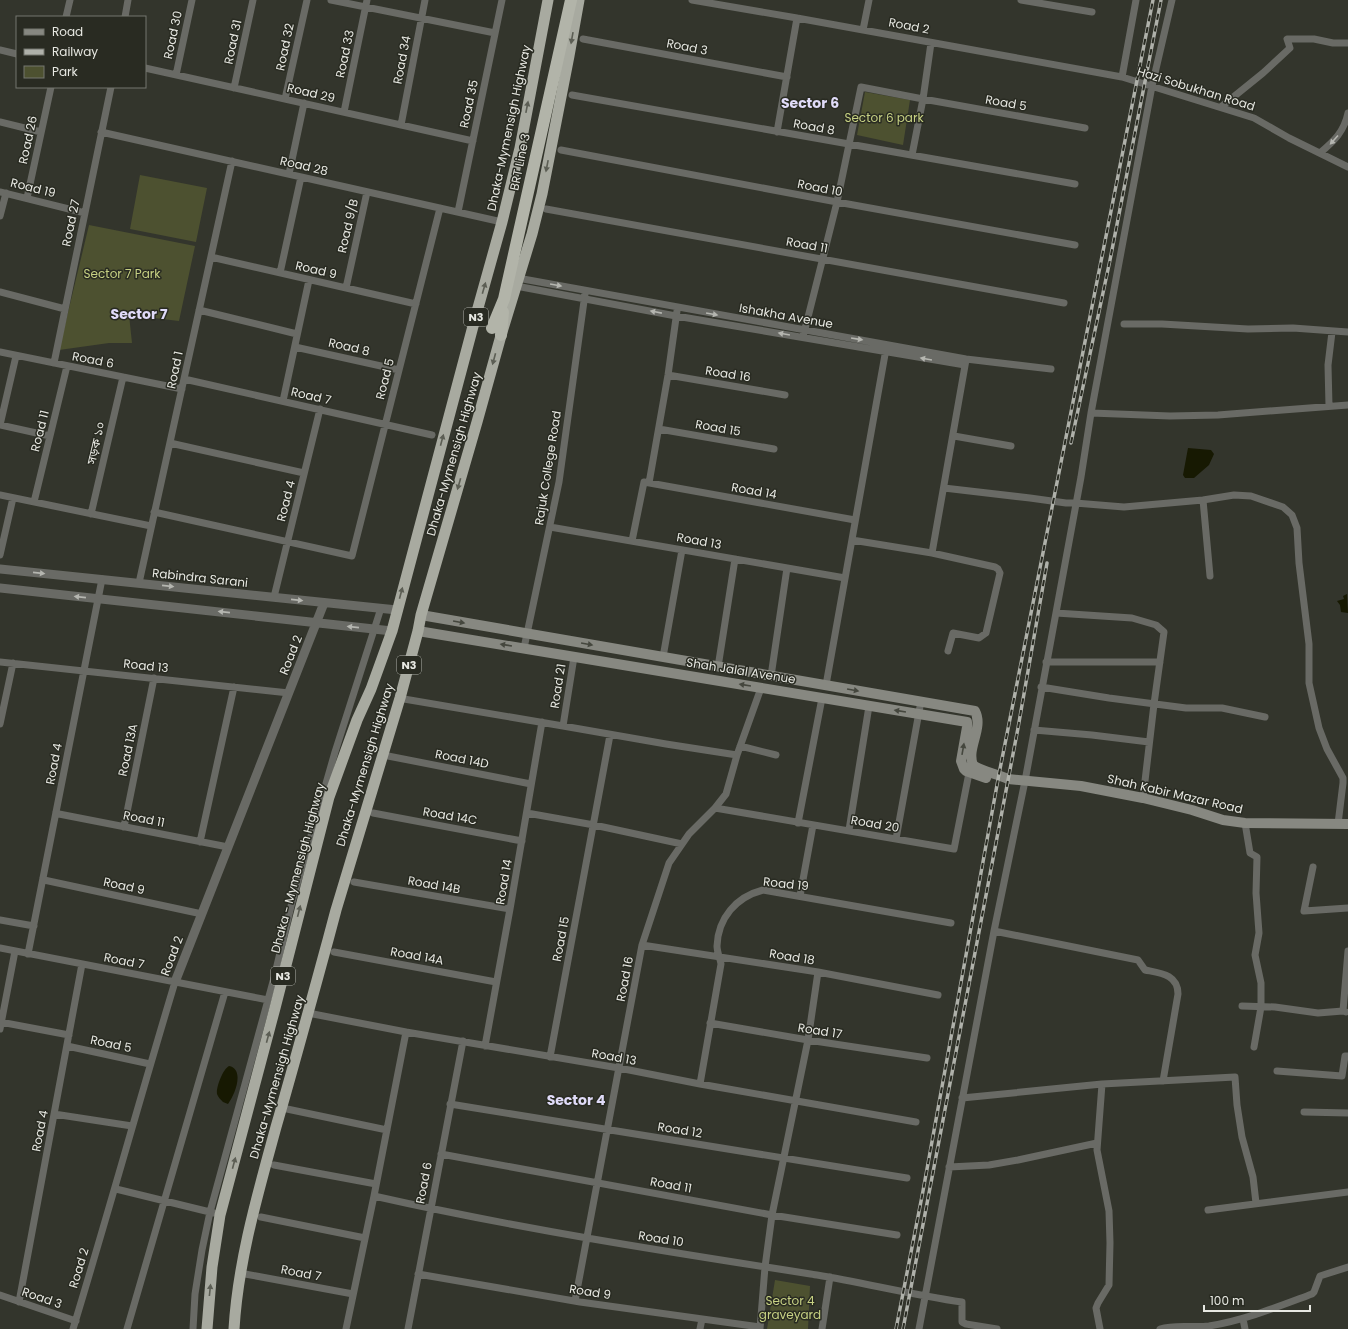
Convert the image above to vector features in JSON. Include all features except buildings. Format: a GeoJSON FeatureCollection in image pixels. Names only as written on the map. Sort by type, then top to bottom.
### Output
{"type":"FeatureCollection","features":[{"type":"Feature","properties":{"kind":"highway","name":"Dhaka-Mymensigh Highway"},"geometry":{"type":"LineString","coordinates":[[392,631],[502,222],[520,148],[548,0]]}},
{"type":"Feature","properties":{"kind":"highway","name":"BRT Line 3"},"geometry":{"type":"LineString","coordinates":[[497,331],[571,0]]}},
{"type":"Feature","properties":{"kind":"highway","name":"Dhaka-Mymensigh Highway"},"geometry":{"type":"LineString","coordinates":[[234,1329],[238,1286],[251,1223],[267,1160],[340,895],[400,698],[421,615],[477,422],[497,331],[517,281],[532,234],[542,194],[579,0]]}},
{"type":"Feature","properties":{"kind":"highway","name":"Dhaka - Mymensigh Highway"},"geometry":{"type":"LineString","coordinates":[[206,1329],[215,1214],[275,1008],[329,797],[392,631]]}},
{"type":"Feature","properties":{"kind":"main road","name":"Shah Jalal Avenue"},"geometry":{"type":"LineString","coordinates":[[421,615],[974,711],[978,719],[971,762],[977,768],[1003,777]]}},
{"type":"Feature","properties":{"kind":"main road","name":"Shah Jalal Avenue"},"geometry":{"type":"LineString","coordinates":[[418,631],[524,648],[574,661],[761,688],[967,722],[962,763],[964,769],[969,773]]}},
{"type":"Feature","properties":{"kind":"main road"},"geometry":{"type":"LineString","coordinates":[[969,773],[998,781],[1003,777]]}},
{"type":"Feature","properties":{"kind":"main road","name":"Shah Kabir Mazar Road"},"geometry":{"type":"LineString","coordinates":[[1003,777],[1025,781],[1062,783],[1081,786],[1143,798],[1192,810],[1223,820],[1244,823],[1343,824]]}},
{"type":"Feature","properties":{"kind":"street"},"geometry":{"type":"LineString","coordinates":[[66,16],[70,0]]}},
{"type":"Feature","properties":{"kind":"street"},"geometry":{"type":"LineString","coordinates":[[125,16],[128,0]]}},
{"type":"Feature","properties":{"kind":"street","name":"Road 30"},"geometry":{"type":"LineString","coordinates":[[176,75],[192,0]]}},
{"type":"Feature","properties":{"kind":"street","name":"Road 31"},"geometry":{"type":"LineString","coordinates":[[234,88],[253,0]]}},
{"type":"Feature","properties":{"kind":"street","name":"Road 32"},"geometry":{"type":"LineString","coordinates":[[285,99],[307,0]]}},
{"type":"Feature","properties":{"kind":"street"},"geometry":{"type":"LineString","coordinates":[[331,0],[366,4],[421,18],[495,33]]}},
{"type":"Feature","properties":{"kind":"street","name":"Road 34"},"geometry":{"type":"LineString","coordinates":[[401,125],[424,0]]}},
{"type":"Feature","properties":{"kind":"street","name":"Road 35"},"geometry":{"type":"LineString","coordinates":[[458,212],[502,0]]}},
{"type":"Feature","properties":{"kind":"street","name":"Road 2"},"geometry":{"type":"LineString","coordinates":[[692,0],[1122,77]]}},
{"type":"Feature","properties":{"kind":"street"},"geometry":{"type":"LineString","coordinates":[[863,30],[869,0]]}},
{"type":"Feature","properties":{"kind":"street"},"geometry":{"type":"LineString","coordinates":[[1021,0],[1092,12]]}},
{"type":"Feature","properties":{"kind":"street"},"geometry":{"type":"LineString","coordinates":[[1122,77],[1136,0]]}},
{"type":"Feature","properties":{"kind":"street"},"geometry":{"type":"LineString","coordinates":[[919,1329],[994,931],[1025,781],[1091,413],[1152,86],[1172,0]]}},
{"type":"Feature","properties":{"kind":"street","name":"Road 33"},"geometry":{"type":"LineString","coordinates":[[344,112],[366,4]]}},
{"type":"Feature","properties":{"kind":"street"},"geometry":{"type":"LineString","coordinates":[[777,132],[797,18]]}},
{"type":"Feature","properties":{"kind":"street"},"geometry":{"type":"LineString","coordinates":[[1221,107],[1263,73],[1290,48],[1288,38],[1333,43],[1348,43]]}},
{"type":"Feature","properties":{"kind":"street","name":"Road 3"},"geometry":{"type":"LineString","coordinates":[[583,39],[787,77]]}},
{"type":"Feature","properties":{"kind":"street"},"geometry":{"type":"LineString","coordinates":[[912,155],[923,99],[931,43]]}},
{"type":"Feature","properties":{"kind":"street"},"geometry":{"type":"LineString","coordinates":[[0,50],[16,54]]}},
{"type":"Feature","properties":{"kind":"street","name":"Road 29"},"geometry":{"type":"LineString","coordinates":[[146,68],[473,140]]}},
{"type":"Feature","properties":{"kind":"street","name":"Hazi Sobukhan Road"},"geometry":{"type":"LineString","coordinates":[[1122,77],[1254,118],[1289,138],[1348,167]]}},
{"type":"Feature","properties":{"kind":"street","name":"Road 5"},"geometry":{"type":"LineString","coordinates":[[849,145],[861,86],[923,99],[1085,128]]}},
{"type":"Feature","properties":{"kind":"street","name":"Road 26"},"geometry":{"type":"LineString","coordinates":[[27,198],[51,88]]}},
{"type":"Feature","properties":{"kind":"street","name":"Road 27"},"geometry":{"type":"LineString","coordinates":[[54,363],[110,88]]}},
{"type":"Feature","properties":{"kind":"street","name":"Road 8"},"geometry":{"type":"LineString","coordinates":[[572,95],[1076,184]]}},
{"type":"Feature","properties":{"kind":"street"},"geometry":{"type":"LineString","coordinates":[[290,174],[304,103]]}},
{"type":"Feature","properties":{"kind":"street"},"geometry":{"type":"LineString","coordinates":[[1320,153],[1335,141],[1346,125],[1348,113]]}},
{"type":"Feature","properties":{"kind":"street"},"geometry":{"type":"LineString","coordinates":[[0,122],[41,132]]}},
{"type":"Feature","properties":{"kind":"street","name":"Road 28"},"geometry":{"type":"LineString","coordinates":[[101,132],[502,222]]}},
{"type":"Feature","properties":{"kind":"street"},"geometry":{"type":"LineString","coordinates":[[517,281],[584,298],[676,316],[804,334],[837,202],[849,145]]}},
{"type":"Feature","properties":{"kind":"street","name":"Road 10"},"geometry":{"type":"LineString","coordinates":[[561,150],[1075,245]]}},
{"type":"Feature","properties":{"kind":"street","name":"Road 1"},"geometry":{"type":"LineString","coordinates":[[139,583],[232,161]]}},
{"type":"Feature","properties":{"kind":"street"},"geometry":{"type":"LineString","coordinates":[[280,273],[301,177]]}},
{"type":"Feature","properties":{"kind":"street"},"geometry":{"type":"LineString","coordinates":[[0,216],[3,192]]}},
{"type":"Feature","properties":{"kind":"street","name":"Road 19"},"geometry":{"type":"LineString","coordinates":[[3,192],[85,212]]}},
{"type":"Feature","properties":{"kind":"street","name":"Road 9/B"},"geometry":{"type":"LineString","coordinates":[[346,288],[367,192]]}},
{"type":"Feature","properties":{"kind":"street","name":"Road 5"},"geometry":{"type":"LineString","coordinates":[[288,541],[352,556],[440,208]]}},
{"type":"Feature","properties":{"kind":"street","name":"Road 11"},"geometry":{"type":"LineString","coordinates":[[546,209],[1064,303]]}},
{"type":"Feature","properties":{"kind":"street","name":"Road 9"},"geometry":{"type":"LineString","coordinates":[[210,257],[416,304]]}},
{"type":"Feature","properties":{"kind":"street","name":"Ishakha Avenue"},"geometry":{"type":"LineString","coordinates":[[517,281],[522,279],[586,290],[677,307],[804,334],[965,362]]}},
{"type":"Feature","properties":{"kind":"street"},"geometry":{"type":"LineString","coordinates":[[283,401],[309,280]]}},
{"type":"Feature","properties":{"kind":"street","name":"Rajuk College Road"},"geometry":{"type":"LineString","coordinates":[[524,648],[559,482],[586,290]]}},
{"type":"Feature","properties":{"kind":"street"},"geometry":{"type":"LineString","coordinates":[[0,292],[65,309]]}},
{"type":"Feature","properties":{"kind":"street"},"geometry":{"type":"LineString","coordinates":[[632,541],[644,482],[649,482],[668,375],[677,307]]}},
{"type":"Feature","properties":{"kind":"street"},"geometry":{"type":"LineString","coordinates":[[199,310],[297,334]]}},
{"type":"Feature","properties":{"kind":"street"},"geometry":{"type":"LineString","coordinates":[[1124,324],[1162,324],[1248,329],[1293,328],[1348,332]]}},
{"type":"Feature","properties":{"kind":"street"},"geometry":{"type":"LineString","coordinates":[[1329,406],[1328,365],[1332,332]]}},
{"type":"Feature","properties":{"kind":"street","name":"Road 8"},"geometry":{"type":"LineString","coordinates":[[295,347],[399,370]]}},
{"type":"Feature","properties":{"kind":"street"},"geometry":{"type":"LineString","coordinates":[[826,685],[886,348]]}},
{"type":"Feature","properties":{"kind":"street","name":"Road 6"},"geometry":{"type":"LineString","coordinates":[[0,352],[182,389]]}},
{"type":"Feature","properties":{"kind":"street"},"geometry":{"type":"LineString","coordinates":[[16,356],[0,425],[50,436]]}},
{"type":"Feature","properties":{"kind":"street"},"geometry":{"type":"LineString","coordinates":[[932,553],[954,436],[965,362],[1051,369]]}},
{"type":"Feature","properties":{"kind":"street","name":"Road 11"},"geometry":{"type":"LineString","coordinates":[[34,502],[67,366]]}},
{"type":"Feature","properties":{"kind":"street","name":"Road 16"},"geometry":{"type":"LineString","coordinates":[[668,375],[785,395]]}},
{"type":"Feature","properties":{"kind":"street","name":"সড়ক ১০"},"geometry":{"type":"LineString","coordinates":[[91,514],[123,377]]}},
{"type":"Feature","properties":{"kind":"street","name":"Road 7"},"geometry":{"type":"LineString","coordinates":[[184,379],[432,435]]}},
{"type":"Feature","properties":{"kind":"street"},"geometry":{"type":"LineString","coordinates":[[1091,413],[1170,416],[1218,415],[1348,405]]}},
{"type":"Feature","properties":{"kind":"street","name":"Road 4"},"geometry":{"type":"LineString","coordinates":[[274,597],[320,409]]}},
{"type":"Feature","properties":{"kind":"street","name":"Road 15"},"geometry":{"type":"LineString","coordinates":[[659,429],[774,448]]}},
{"type":"Feature","properties":{"kind":"street"},"geometry":{"type":"LineString","coordinates":[[954,436],[1011,446]]}},
{"type":"Feature","properties":{"kind":"street"},"geometry":{"type":"LineString","coordinates":[[170,443],[304,473]]}},
{"type":"Feature","properties":{"kind":"street","name":"Road 14"},"geometry":{"type":"LineString","coordinates":[[649,482],[855,520]]}},
{"type":"Feature","properties":{"kind":"street"},"geometry":{"type":"LineString","coordinates":[[944,488],[1066,503],[1124,507],[1203,500],[1234,495],[1251,496],[1283,507],[1292,515],[1297,528],[1309,644],[1309,683],[1319,728],[1326,749],[1343,778],[1343,824]]}},
{"type":"Feature","properties":{"kind":"street"},"geometry":{"type":"LineString","coordinates":[[0,495],[151,526]]}},
{"type":"Feature","properties":{"kind":"street"},"geometry":{"type":"LineString","coordinates":[[0,555],[13,498]]}},
{"type":"Feature","properties":{"kind":"street"},"geometry":{"type":"LineString","coordinates":[[1203,500],[1210,576]]}},
{"type":"Feature","properties":{"kind":"street"},"geometry":{"type":"LineString","coordinates":[[154,512],[288,541]]}},
{"type":"Feature","properties":{"kind":"street","name":"Road 13"},"geometry":{"type":"LineString","coordinates":[[550,527],[845,578]]}},
{"type":"Feature","properties":{"kind":"street"},"geometry":{"type":"LineString","coordinates":[[852,540],[932,553],[995,567],[998,569],[1000,573],[986,633],[979,638],[953,633],[948,651]]}},
{"type":"Feature","properties":{"kind":"street"},"geometry":{"type":"LineString","coordinates":[[664,657],[682,550]]}},
{"type":"Feature","properties":{"kind":"street"},"geometry":{"type":"LineString","coordinates":[[718,666],[735,559]]}},
{"type":"Feature","properties":{"kind":"street"},"geometry":{"type":"LineString","coordinates":[[771,676],[787,568]]}},
{"type":"Feature","properties":{"kind":"street","name":"Rabindra Sarani"},"geometry":{"type":"LineString","coordinates":[[0,569],[397,610]]}},
{"type":"Feature","properties":{"kind":"street","name":"Road 4"},"geometry":{"type":"LineString","coordinates":[[28,954],[102,579]]}},
{"type":"Feature","properties":{"kind":"street"},"geometry":{"type":"LineString","coordinates":[[0,588],[392,631]]}},
{"type":"Feature","properties":{"kind":"street","name":"Road 2"},"geometry":{"type":"LineString","coordinates":[[74,1329],[116,1189],[132,1126],[175,982],[324,603]]}},
{"type":"Feature","properties":{"kind":"street"},"geometry":{"type":"LineString","coordinates":[[193,1329],[195,1294],[202,1250],[215,1214],[292,902],[335,752],[381,608]]}},
{"type":"Feature","properties":{"kind":"street"},"geometry":{"type":"LineString","coordinates":[[1056,613],[1132,618],[1156,625],[1164,632],[1143,798]]}},
{"type":"Feature","properties":{"kind":"street","name":"Road 21"},"geometry":{"type":"LineString","coordinates":[[404,699],[563,726],[574,661]]}},
{"type":"Feature","properties":{"kind":"street","name":"Road 21"},"geometry":{"type":"LineString","coordinates":[[574,661],[563,726],[737,755]]}},
{"type":"Feature","properties":{"kind":"street","name":"Road 13"},"geometry":{"type":"LineString","coordinates":[[0,662],[289,693]]}},
{"type":"Feature","properties":{"kind":"street"},"geometry":{"type":"LineString","coordinates":[[1046,662],[1160,662]]}},
{"type":"Feature","properties":{"kind":"street"},"geometry":{"type":"LineString","coordinates":[[0,724],[13,663]]}},
{"type":"Feature","properties":{"kind":"street","name":"Road 13A"},"geometry":{"type":"LineString","coordinates":[[124,827],[154,678]]}},
{"type":"Feature","properties":{"kind":"street"},"geometry":{"type":"LineString","coordinates":[[200,842],[234,687]]}},
{"type":"Feature","properties":{"kind":"street"},"geometry":{"type":"LineString","coordinates":[[1041,687],[1186,708],[1222,708],[1265,717]]}},
{"type":"Feature","properties":{"kind":"street","name":"Road 16"},"geometry":{"type":"LineString","coordinates":[[575,1301],[642,945],[665,871],[669,863],[689,834],[715,808],[726,794],[737,755],[761,688]]}},
{"type":"Feature","properties":{"kind":"street"},"geometry":{"type":"LineString","coordinates":[[798,823],[822,698]]}},
{"type":"Feature","properties":{"kind":"street"},"geometry":{"type":"LineString","coordinates":[[896,839],[921,702]]}},
{"type":"Feature","properties":{"kind":"street"},"geometry":{"type":"LineString","coordinates":[[849,830],[869,706]]}},
{"type":"Feature","properties":{"kind":"street","name":"Road 14"},"geometry":{"type":"LineString","coordinates":[[485,1046],[542,722]]}},
{"type":"Feature","properties":{"kind":"street"},"geometry":{"type":"LineString","coordinates":[[1034,730],[1149,742]]}},
{"type":"Feature","properties":{"kind":"street","name":"Road 15"},"geometry":{"type":"LineString","coordinates":[[550,1057],[610,734]]}},
{"type":"Feature","properties":{"kind":"street"},"geometry":{"type":"LineString","coordinates":[[740,746],[776,755]]}},
{"type":"Feature","properties":{"kind":"street","name":"Road 14D"},"geometry":{"type":"LineString","coordinates":[[388,756],[531,784]]}},
{"type":"Feature","properties":{"kind":"street","name":"Road 20"},"geometry":{"type":"LineString","coordinates":[[715,808],[954,849],[969,773]]}},
{"type":"Feature","properties":{"kind":"street","name":"Road 11"},"geometry":{"type":"LineString","coordinates":[[56,812],[59,814],[228,847]]}},
{"type":"Feature","properties":{"kind":"street","name":"Road 14C"},"geometry":{"type":"LineString","coordinates":[[373,813],[522,841]]}},
{"type":"Feature","properties":{"kind":"street"},"geometry":{"type":"LineString","coordinates":[[527,813],[594,825],[682,844]]}},
{"type":"Feature","properties":{"kind":"street"},"geometry":{"type":"LineString","coordinates":[[1244,823],[1250,853],[1257,857],[1256,893],[1259,933],[1255,955],[1261,983],[1261,1007],[1254,1047]]}},
{"type":"Feature","properties":{"kind":"street"},"geometry":{"type":"LineString","coordinates":[[800,896],[813,825]]}},
{"type":"Feature","properties":{"kind":"street"},"geometry":{"type":"LineString","coordinates":[[1313,867],[1304,911],[1348,908]]}},
{"type":"Feature","properties":{"kind":"street","name":"Road 9"},"geometry":{"type":"LineString","coordinates":[[43,878],[44,880],[202,914]]}},
{"type":"Feature","properties":{"kind":"street","name":"Road 14B"},"geometry":{"type":"LineString","coordinates":[[354,882],[510,909]]}},
{"type":"Feature","properties":{"kind":"street","name":"Road 19"},"geometry":{"type":"LineString","coordinates":[[700,1084],[721,964],[717,947],[721,925],[727,913],[734,905],[744,898],[763,890],[951,923]]}},
{"type":"Feature","properties":{"kind":"street"},"geometry":{"type":"LineString","coordinates":[[0,920],[34,926]]}},
{"type":"Feature","properties":{"kind":"street"},"geometry":{"type":"LineString","coordinates":[[994,931],[1138,960],[1145,970],[1165,974],[1172,978],[1177,987],[1178,994],[1163,1081]]}},
{"type":"Feature","properties":{"kind":"street","name":"Road 18"},"geometry":{"type":"LineString","coordinates":[[642,945],[818,972],[938,995]]}},
{"type":"Feature","properties":{"kind":"street","name":"Road 7"},"geometry":{"type":"LineString","coordinates":[[0,948],[268,1000]]}},
{"type":"Feature","properties":{"kind":"street"},"geometry":{"type":"LineString","coordinates":[[15,951],[0,1025],[69,1035]]}},
{"type":"Feature","properties":{"kind":"street"},"geometry":{"type":"LineString","coordinates":[[1242,1006],[1275,1007],[1318,1013],[1346,1012],[1348,951]]}},
{"type":"Feature","properties":{"kind":"street","name":"Road 14A"},"geometry":{"type":"LineString","coordinates":[[334,952],[496,982]]}},
{"type":"Feature","properties":{"kind":"street","name":"Road 4"},"geometry":{"type":"LineString","coordinates":[[19,1302],[82,964]]}},
{"type":"Feature","properties":{"kind":"street"},"geometry":{"type":"LineString","coordinates":[[760,1328],[765,1267],[772,1215],[785,1158],[808,1040],[818,972]]}},
{"type":"Feature","properties":{"kind":"street"},"geometry":{"type":"LineString","coordinates":[[127,1329],[225,992]]}},
{"type":"Feature","properties":{"kind":"street","name":"Road 13"},"geometry":{"type":"LineString","coordinates":[[308,1013],[406,1032],[619,1068],[700,1084],[916,1122]]}},
{"type":"Feature","properties":{"kind":"street","name":"Road 17"},"geometry":{"type":"LineString","coordinates":[[710,1023],[927,1058]]}},
{"type":"Feature","properties":{"kind":"street"},"geometry":{"type":"LineString","coordinates":[[346,1329],[406,1032]]}},
{"type":"Feature","properties":{"kind":"street","name":"Road 6"},"geometry":{"type":"LineString","coordinates":[[408,1329],[462,1041]]}},
{"type":"Feature","properties":{"kind":"street","name":"Road 5"},"geometry":{"type":"LineString","coordinates":[[67,1046],[150,1064]]}},
{"type":"Feature","properties":{"kind":"street"},"geometry":{"type":"LineString","coordinates":[[1277,1071],[1342,1076],[1346,1056],[1348,1056]]}},
{"type":"Feature","properties":{"kind":"street"},"geometry":{"type":"LineString","coordinates":[[962,1098],[1102,1084],[1235,1077],[1237,1105],[1242,1137],[1253,1177],[1256,1203]]}},
{"type":"Feature","properties":{"kind":"street"},"geometry":{"type":"LineString","coordinates":[[1100,1329],[1096,1308],[1108,1285],[1110,1243],[1109,1210],[1097,1150],[1102,1084]]}},
{"type":"Feature","properties":{"kind":"street","name":"Road 12"},"geometry":{"type":"LineString","coordinates":[[450,1104],[907,1178]]}},
{"type":"Feature","properties":{"kind":"street"},"geometry":{"type":"LineString","coordinates":[[287,1109],[387,1130]]}},
{"type":"Feature","properties":{"kind":"street"},"geometry":{"type":"LineString","coordinates":[[1304,1112],[1348,1113]]}},
{"type":"Feature","properties":{"kind":"street"},"geometry":{"type":"LineString","coordinates":[[54,1114],[132,1126]]}},
{"type":"Feature","properties":{"kind":"street"},"geometry":{"type":"LineString","coordinates":[[949,1167],[989,1165],[1097,1143]]}},
{"type":"Feature","properties":{"kind":"street","name":"Road 11"},"geometry":{"type":"LineString","coordinates":[[441,1154],[772,1215],[897,1235]]}},
{"type":"Feature","properties":{"kind":"street"},"geometry":{"type":"LineString","coordinates":[[274,1165],[376,1184]]}},
{"type":"Feature","properties":{"kind":"street"},"geometry":{"type":"LineString","coordinates":[[116,1189],[215,1214]]}},
{"type":"Feature","properties":{"kind":"street"},"geometry":{"type":"LineString","coordinates":[[1208,1210],[1348,1192]]}},
{"type":"Feature","properties":{"kind":"street","name":"Road 10"},"geometry":{"type":"LineString","coordinates":[[374,1196],[430,1209],[586,1238],[830,1277],[925,1297],[962,1302],[962,1322],[996,1329]]}},
{"type":"Feature","properties":{"kind":"street"},"geometry":{"type":"LineString","coordinates":[[261,1218],[365,1238]]}},
{"type":"Feature","properties":{"kind":"street"},"geometry":{"type":"LineString","coordinates":[[1160,1329],[1172,1326],[1207,1326],[1244,1319],[1312,1294],[1320,1276],[1348,1268]]}},
{"type":"Feature","properties":{"kind":"street","name":"Road 7"},"geometry":{"type":"LineString","coordinates":[[245,1274],[353,1294]]}},
{"type":"Feature","properties":{"kind":"street","name":"Road 9"},"geometry":{"type":"LineString","coordinates":[[418,1274],[575,1301],[760,1328]]}},
{"type":"Feature","properties":{"kind":"street"},"geometry":{"type":"LineString","coordinates":[[822,1329],[830,1277]]}},
{"type":"Feature","properties":{"kind":"street","name":"Road 3"},"geometry":{"type":"LineString","coordinates":[[0,1295],[76,1321]]}},
{"type":"Feature","properties":{"kind":"street"},"geometry":{"type":"LineString","coordinates":[[1244,1319],[1245,1329]]}},
{"type":"Feature","properties":{"kind":"street"},"geometry":{"type":"LineString","coordinates":[[700,1329],[702,1320]]}},
{"type":"Feature","properties":{"kind":"green space","name":"Sector 6 park"},"geometry":{"type":"Polygon","coordinates":[[[865,92],[910,100],[903,145],[857,135],[865,92]]]}},
{"type":"Feature","properties":{"kind":"green space"},"geometry":{"type":"Polygon","coordinates":[[[140,175],[207,188],[196,242],[130,229],[140,175]]]}},
{"type":"Feature","properties":{"kind":"green space","name":"Sector 7 Park"},"geometry":{"type":"Polygon","coordinates":[[[89,225],[195,246],[179,321],[129,315],[132,343],[109,343],[59,350],[89,225]]]}},
{"type":"Feature","properties":{"kind":"green space","name":"Sector 4 graveyard"},"geometry":{"type":"Polygon","coordinates":[[[775,1280],[810,1286],[808,1329],[767,1329],[775,1280]]]}},
{"type":"Feature","properties":{"kind":"shaded area"},"geometry":{"type":"Polygon","coordinates":[[[1188,448],[1211,450],[1214,454],[1209,465],[1194,478],[1185,478],[1183,475],[1188,448]]]}},
{"type":"Feature","properties":{"kind":"shaded area"},"geometry":{"type":"Polygon","coordinates":[[[1347,594],[1348,613],[1341,612],[1340,605],[1337,601],[1344,599],[1343,596],[1347,594]]]}},
{"type":"Feature","properties":{"kind":"shaded area"},"geometry":{"type":"Polygon","coordinates":[[[229,1066],[234,1068],[238,1077],[236,1089],[228,1104],[223,1102],[217,1094],[217,1091],[222,1074],[229,1066]]]}},
{"type":"Feature","properties":{"kind":"railway"},"geometry":{"type":"LineString","coordinates":[[896,1329],[923,1191],[999,774],[1153,0]]}},
{"type":"Feature","properties":{"kind":"railway"},"geometry":{"type":"LineString","coordinates":[[1071,443],[1110,260],[1161,0]]}},
{"type":"Feature","properties":{"kind":"railway"},"geometry":{"type":"LineString","coordinates":[[903,1329],[1018,728],[1047,563]]}},
{"type":"Feature","properties":{"kind":"district","name":"Sector 6"},"geometry":{"type":"Point","coordinates":[810,103]}},
{"type":"Feature","properties":{"kind":"district","name":"Sector 7"},"geometry":{"type":"Point","coordinates":[139,314]}},
{"type":"Feature","properties":{"kind":"district","name":"Sector 4"},"geometry":{"type":"Point","coordinates":[576,1100]}}]}
